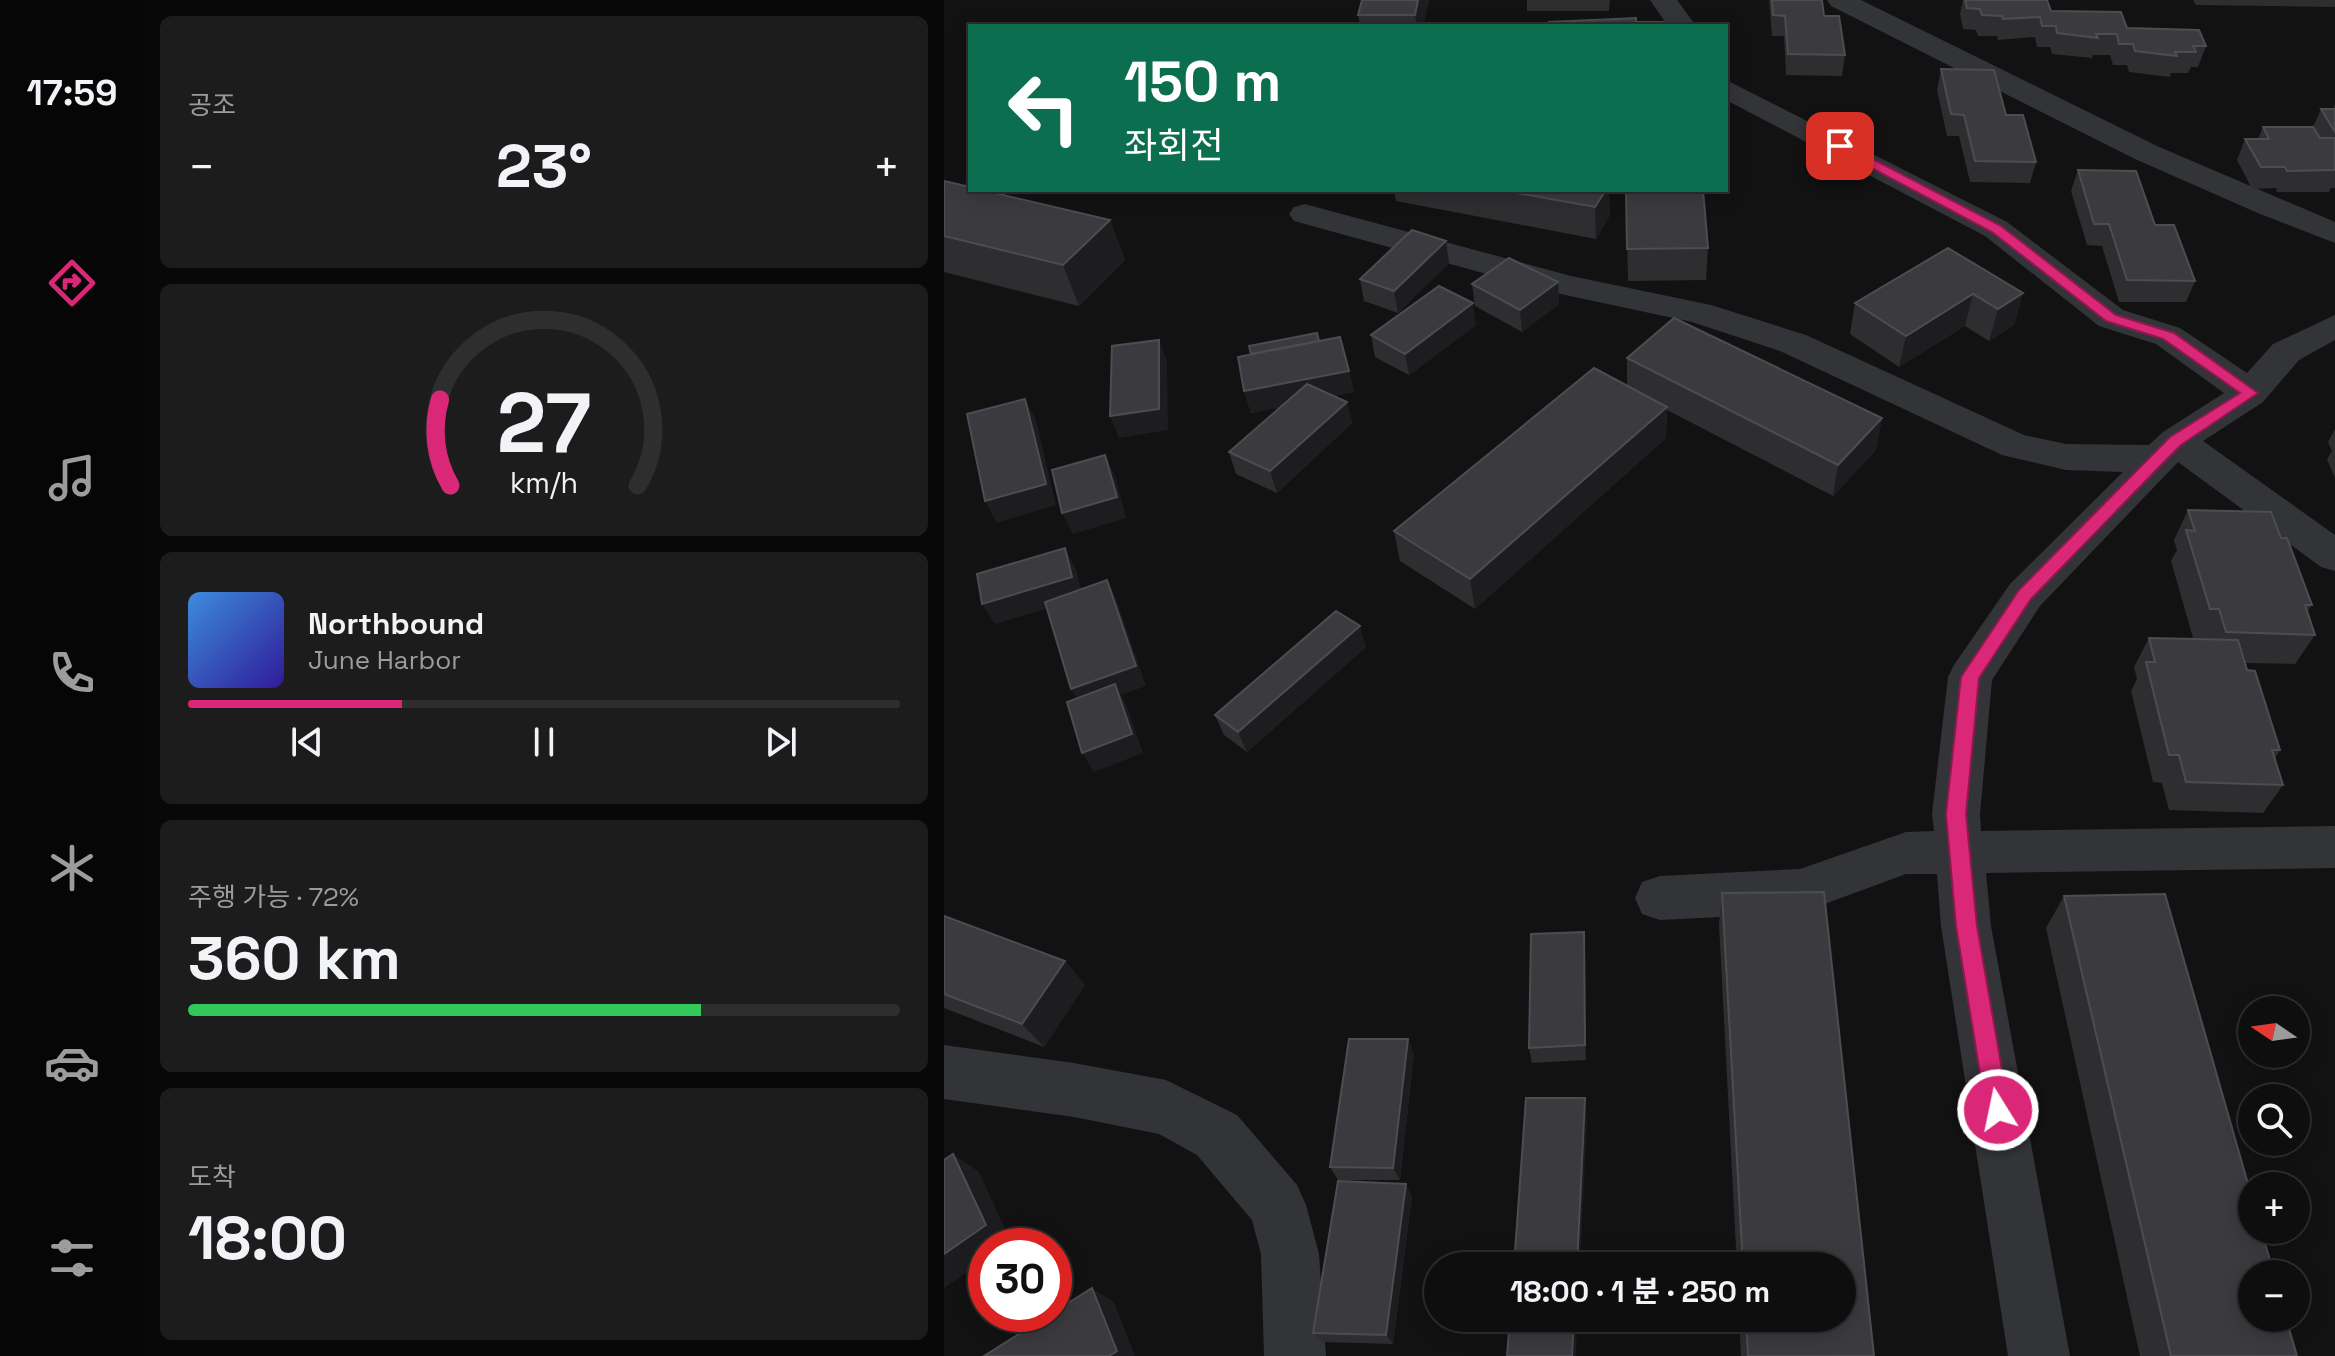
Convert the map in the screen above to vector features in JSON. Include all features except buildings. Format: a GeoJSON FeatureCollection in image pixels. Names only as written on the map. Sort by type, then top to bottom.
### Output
{"type":"FeatureCollection","features":[{"type":"Feature","properties":{"kind":"street"},"geometry":{"type":"LineString","coordinates":[[1663,0],[1681,24]]}},
{"type":"Feature","properties":{"kind":"street"},"geometry":{"type":"LineString","coordinates":[[1840,0],[2110,136],[2272,209],[2335,233]]}},
{"type":"Feature","properties":{"kind":"street"},"geometry":{"type":"LineString","coordinates":[[1728,90],[1996,229],[2111,318],[2168,336],[2250,393]]}},
{"type":"Feature","properties":{"kind":"street"},"geometry":{"type":"LineString","coordinates":[[1305,214],[1568,286],[1699,313],[1793,343],[2015,446],[2066,457],[2167,450],[2335,556]]}},
{"type":"Feature","properties":{"kind":"street"},"geometry":{"type":"LineString","coordinates":[[2039,1356],[1966,926],[1956,814],[1970,677],[2025,595],[2167,450],[2250,393],[2286,352],[2335,326]]}},
{"type":"Feature","properties":{"kind":"street"},"geometry":{"type":"LineString","coordinates":[[1660,898],[1800,891],[1906,853],[2335,847]]}},
{"type":"Feature","properties":{"kind":"street"},"geometry":{"type":"LineString","coordinates":[[944,1072],[1074,1090],[1166,1108],[1217,1135],[1277,1205],[1290,1254],[1295,1356]]}},
{"type":"Feature","properties":{"kind":"route"},"geometry":{"type":"LineString","coordinates":[[1840,146],[1996,229],[2111,318],[2168,336],[2250,393],[2176,441],[2157,459],[2025,595],[1970,677],[1956,814],[1966,926],[1998,1110]]}}]}
